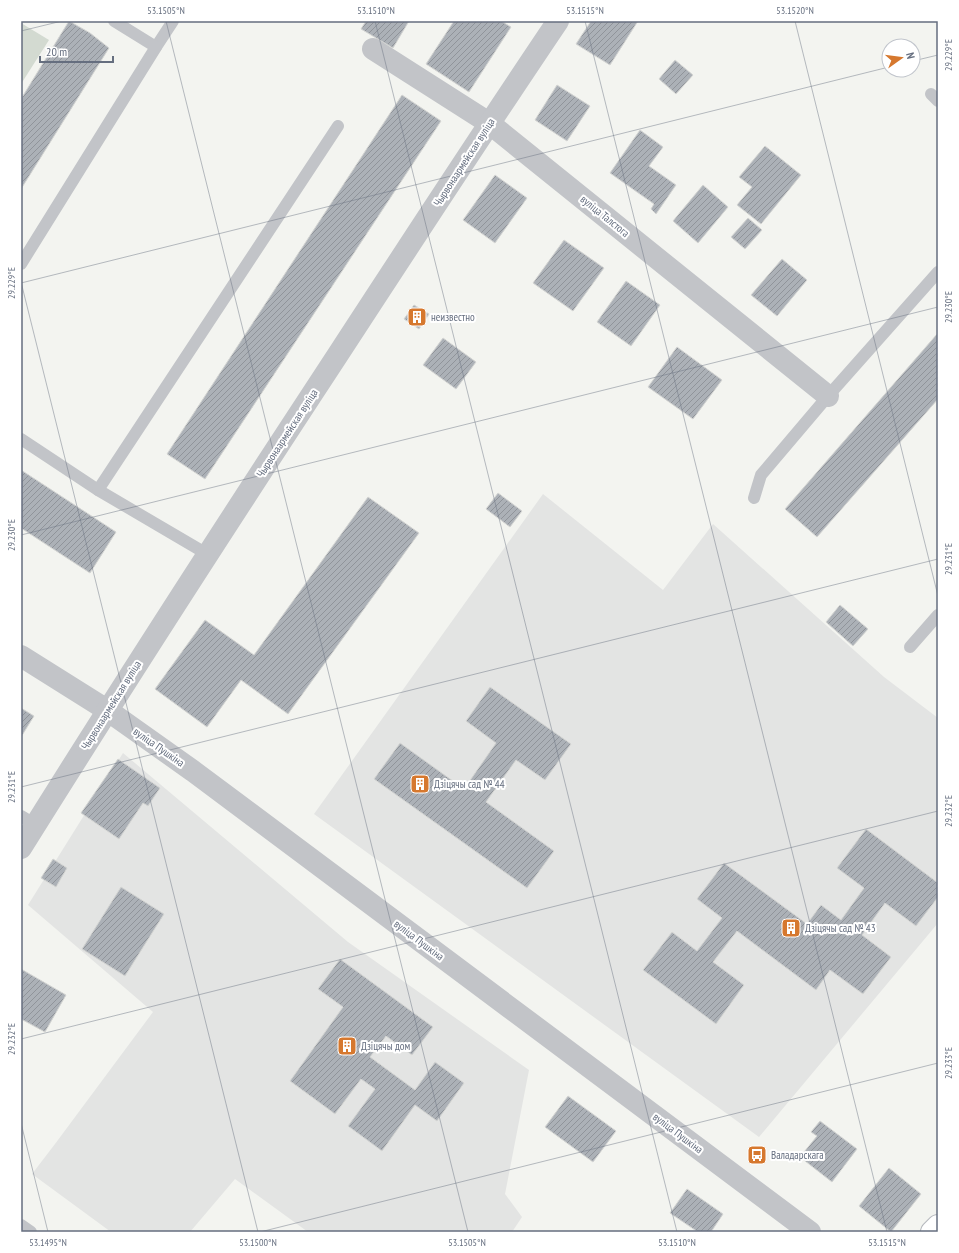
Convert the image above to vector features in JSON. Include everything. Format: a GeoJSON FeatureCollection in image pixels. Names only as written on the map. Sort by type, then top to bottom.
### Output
{"type":"FeatureCollection","features":[{"type":"Feature","properties":{"kind":"main road"},"geometry":{"type":"LineString","coordinates":[[932,1232],[938,1226]]}},
{"type":"Feature","properties":{"kind":"street","name":"Чырвонаармейская вуліца"},"geometry":{"type":"LineString","coordinates":[[21,848],[28,820],[107,710],[207,554],[489,123],[558,21]]}},
{"type":"Feature","properties":{"kind":"street","name":"вуліца Талстога"},"geometry":{"type":"LineString","coordinates":[[373,49],[489,123],[828,396]]}},
{"type":"Feature","properties":{"kind":"street","name":"вуліца Пушкіна"},"geometry":{"type":"LineString","coordinates":[[21,656],[107,710],[193,771],[810,1232]]}},
{"type":"Feature","properties":{"kind":"lane"},"geometry":{"type":"LineString","coordinates":[[114,21],[156,47]]}},
{"type":"Feature","properties":{"kind":"lane"},"geometry":{"type":"LineString","coordinates":[[21,264],[173,21]]}},
{"type":"Feature","properties":{"kind":"lane"},"geometry":{"type":"LineString","coordinates":[[98,490],[338,126]]}},
{"type":"Feature","properties":{"kind":"lane"},"geometry":{"type":"LineString","coordinates":[[754,498],[761,475],[828,396],[938,272]]}},
{"type":"Feature","properties":{"kind":"lane"},"geometry":{"type":"LineString","coordinates":[[21,439],[98,490],[207,554]]}},
{"type":"Feature","properties":{"kind":"lane"},"geometry":{"type":"LineString","coordinates":[[910,647],[938,615]]}},
{"type":"Feature","properties":{"kind":"lane"},"geometry":{"type":"LineString","coordinates":[[21,1225],[31,1232]]}},
{"type":"Feature","properties":{"kind":"shaded area"},"geometry":{"type":"Polygon","coordinates":[[[21,23],[49,40],[21,84],[21,23]]]}},
{"type":"Feature","properties":{"kind":"shaded area"},"geometry":{"type":"Polygon","coordinates":[[[543,494],[663,590],[713,524],[884,677],[938,718],[938,923],[759,1137],[314,814],[543,494]]]}},
{"type":"Feature","properties":{"kind":"shaded area"},"geometry":{"type":"Polygon","coordinates":[[[123,753],[348,942],[529,1070],[505,1194],[522,1217],[512,1232],[308,1232],[235,1179],[190,1232],[111,1232],[32,1174],[153,1012],[28,905],[123,753]]]}},
{"type":"Feature","properties":{"kind":"building"},"geometry":{"type":"Polygon","coordinates":[[[69,21],[90,33],[109,48],[21,189],[21,99],[69,21]]]}},
{"type":"Feature","properties":{"kind":"building"},"geometry":{"type":"Polygon","coordinates":[[[366,21],[409,21],[393,48],[361,29],[366,21]]]}},
{"type":"Feature","properties":{"kind":"building"},"geometry":{"type":"Polygon","coordinates":[[[454,21],[501,21],[511,27],[469,92],[426,64],[454,21]]]}},
{"type":"Feature","properties":{"kind":"building"},"geometry":{"type":"Polygon","coordinates":[[[591,21],[638,21],[610,65],[576,44],[591,21]]]}},
{"type":"Feature","properties":{"kind":"building"},"geometry":{"type":"Polygon","coordinates":[[[675,60],[693,75],[676,94],[659,79],[675,60]]]}},
{"type":"Feature","properties":{"kind":"building"},"geometry":{"type":"Polygon","coordinates":[[[557,85],[590,106],[567,141],[535,120],[557,85]]]}},
{"type":"Feature","properties":{"kind":"building"},"geometry":{"type":"Polygon","coordinates":[[[402,95],[441,121],[205,479],[167,454],[402,95]]]}},
{"type":"Feature","properties":{"kind":"building"},"geometry":{"type":"Polygon","coordinates":[[[640,130],[663,147],[649,166],[676,185],[656,214],[651,209],[654,204],[610,173],[640,130]]]}},
{"type":"Feature","properties":{"kind":"building"},"geometry":{"type":"Polygon","coordinates":[[[765,146],[801,175],[761,224],[737,205],[752,187],[739,177],[765,146]]]}},
{"type":"Feature","properties":{"kind":"building"},"geometry":{"type":"Polygon","coordinates":[[[495,175],[527,198],[495,243],[463,220],[495,175]]]}},
{"type":"Feature","properties":{"kind":"building"},"geometry":{"type":"Polygon","coordinates":[[[703,185],[728,207],[698,243],[673,221],[703,185]]]}},
{"type":"Feature","properties":{"kind":"building"},"geometry":{"type":"Polygon","coordinates":[[[748,218],[762,230],[745,249],[731,237],[748,218]]]}},
{"type":"Feature","properties":{"kind":"building"},"geometry":{"type":"Polygon","coordinates":[[[564,240],[604,268],[573,311],[533,283],[564,240]]]}},
{"type":"Feature","properties":{"kind":"building"},"geometry":{"type":"Polygon","coordinates":[[[782,259],[807,280],[777,316],[751,295],[782,259]]]}},
{"type":"Feature","properties":{"kind":"building"},"geometry":{"type":"Polygon","coordinates":[[[626,281],[660,305],[631,346],[597,322],[626,281]]]}},
{"type":"Feature","properties":{"kind":"building","name":"неизвестно"},"geometry":{"type":"Polygon","coordinates":[[[414,305],[429,314],[419,329],[404,319],[414,305]]]}},
{"type":"Feature","properties":{"kind":"building"},"geometry":{"type":"Polygon","coordinates":[[[938,333],[938,399],[817,537],[785,509],[938,333]]]}},
{"type":"Feature","properties":{"kind":"building"},"geometry":{"type":"Polygon","coordinates":[[[443,338],[476,362],[456,389],[423,365],[443,338]]]}},
{"type":"Feature","properties":{"kind":"building"},"geometry":{"type":"Polygon","coordinates":[[[677,347],[722,380],[693,419],[648,387],[677,347]]]}},
{"type":"Feature","properties":{"kind":"building"},"geometry":{"type":"Polygon","coordinates":[[[21,470],[116,532],[90,573],[21,528],[21,470]]]}},
{"type":"Feature","properties":{"kind":"building"},"geometry":{"type":"Polygon","coordinates":[[[498,493],[522,511],[510,527],[486,509],[498,493]]]}},
{"type":"Feature","properties":{"kind":"building"},"geometry":{"type":"Polygon","coordinates":[[[368,497],[419,533],[288,714],[241,680],[207,727],[155,689],[205,620],[254,655],[368,497]]]}},
{"type":"Feature","properties":{"kind":"building"},"geometry":{"type":"Polygon","coordinates":[[[840,605],[868,629],[853,646],[826,622],[840,605]]]}},
{"type":"Feature","properties":{"kind":"building","name":"Дзіцячы сад № 44"},"geometry":{"type":"Polygon","coordinates":[[[490,687],[571,744],[545,780],[516,760],[486,802],[554,851],[527,888],[374,779],[400,743],[464,789],[496,743],[466,721],[490,687]]]}},
{"type":"Feature","properties":{"kind":"building"},"geometry":{"type":"Polygon","coordinates":[[[21,708],[34,716],[21,737],[21,708]]]}},
{"type":"Feature","properties":{"kind":"building"},"geometry":{"type":"Polygon","coordinates":[[[118,759],[160,788],[148,806],[143,803],[119,839],[81,813],[118,759]]]}},
{"type":"Feature","properties":{"kind":"building","name":"Дзіцячы сад № 43"},"geometry":{"type":"Polygon","coordinates":[[[866,829],[938,883],[938,897],[916,926],[885,903],[862,935],[891,957],[863,994],[830,970],[816,990],[737,931],[713,962],[744,985],[716,1024],[643,970],[672,932],[697,951],[722,918],[697,899],[724,863],[807,924],[821,905],[841,920],[864,888],[837,868],[866,829]]]}},
{"type":"Feature","properties":{"kind":"building"},"geometry":{"type":"Polygon","coordinates":[[[53,859],[67,868],[56,887],[41,878],[53,859]]]}},
{"type":"Feature","properties":{"kind":"building"},"geometry":{"type":"Polygon","coordinates":[[[121,887],[164,914],[125,976],[82,949],[121,887]]]}},
{"type":"Feature","properties":{"kind":"building","name":"Дзіцячы дом"},"geometry":{"type":"Polygon","coordinates":[[[340,959],[433,1027],[412,1055],[386,1036],[370,1057],[415,1090],[435,1062],[464,1083],[437,1121],[415,1105],[382,1151],[348,1126],[375,1089],[361,1079],[335,1114],[290,1081],[343,1007],[318,989],[340,959]]]}},
{"type":"Feature","properties":{"kind":"building"},"geometry":{"type":"Polygon","coordinates":[[[21,969],[66,995],[45,1032],[21,1019],[21,969]]]}},
{"type":"Feature","properties":{"kind":"building"},"geometry":{"type":"Polygon","coordinates":[[[568,1096],[616,1131],[593,1162],[545,1127],[568,1096]]]}},
{"type":"Feature","properties":{"kind":"building"},"geometry":{"type":"Polygon","coordinates":[[[820,1121],[857,1149],[832,1182],[800,1157],[817,1136],[811,1132],[820,1121]]]}},
{"type":"Feature","properties":{"kind":"building"},"geometry":{"type":"Polygon","coordinates":[[[889,1168],[921,1194],[891,1232],[859,1206],[889,1168]]]}},
{"type":"Feature","properties":{"kind":"building"},"geometry":{"type":"Polygon","coordinates":[[[687,1189],[723,1214],[711,1232],[698,1232],[670,1213],[687,1189]]]}},
{"type":"Feature","properties":{"kind":"place","name":"неизвестно"},"geometry":{"type":"Point","coordinates":[417,317]}},
{"type":"Feature","properties":{"kind":"place","name":"Дзіцячы сад № 44"},"geometry":{"type":"Point","coordinates":[420,784]}},
{"type":"Feature","properties":{"kind":"place","name":"Дзіцячы сад № 43"},"geometry":{"type":"Point","coordinates":[791,928]}},
{"type":"Feature","properties":{"kind":"place","name":"Дзіцячы дом"},"geometry":{"type":"Point","coordinates":[347,1046]}},
{"type":"Feature","properties":{"kind":"place","name":"Валадарскага"},"geometry":{"type":"Point","coordinates":[757,1155]}}]}
